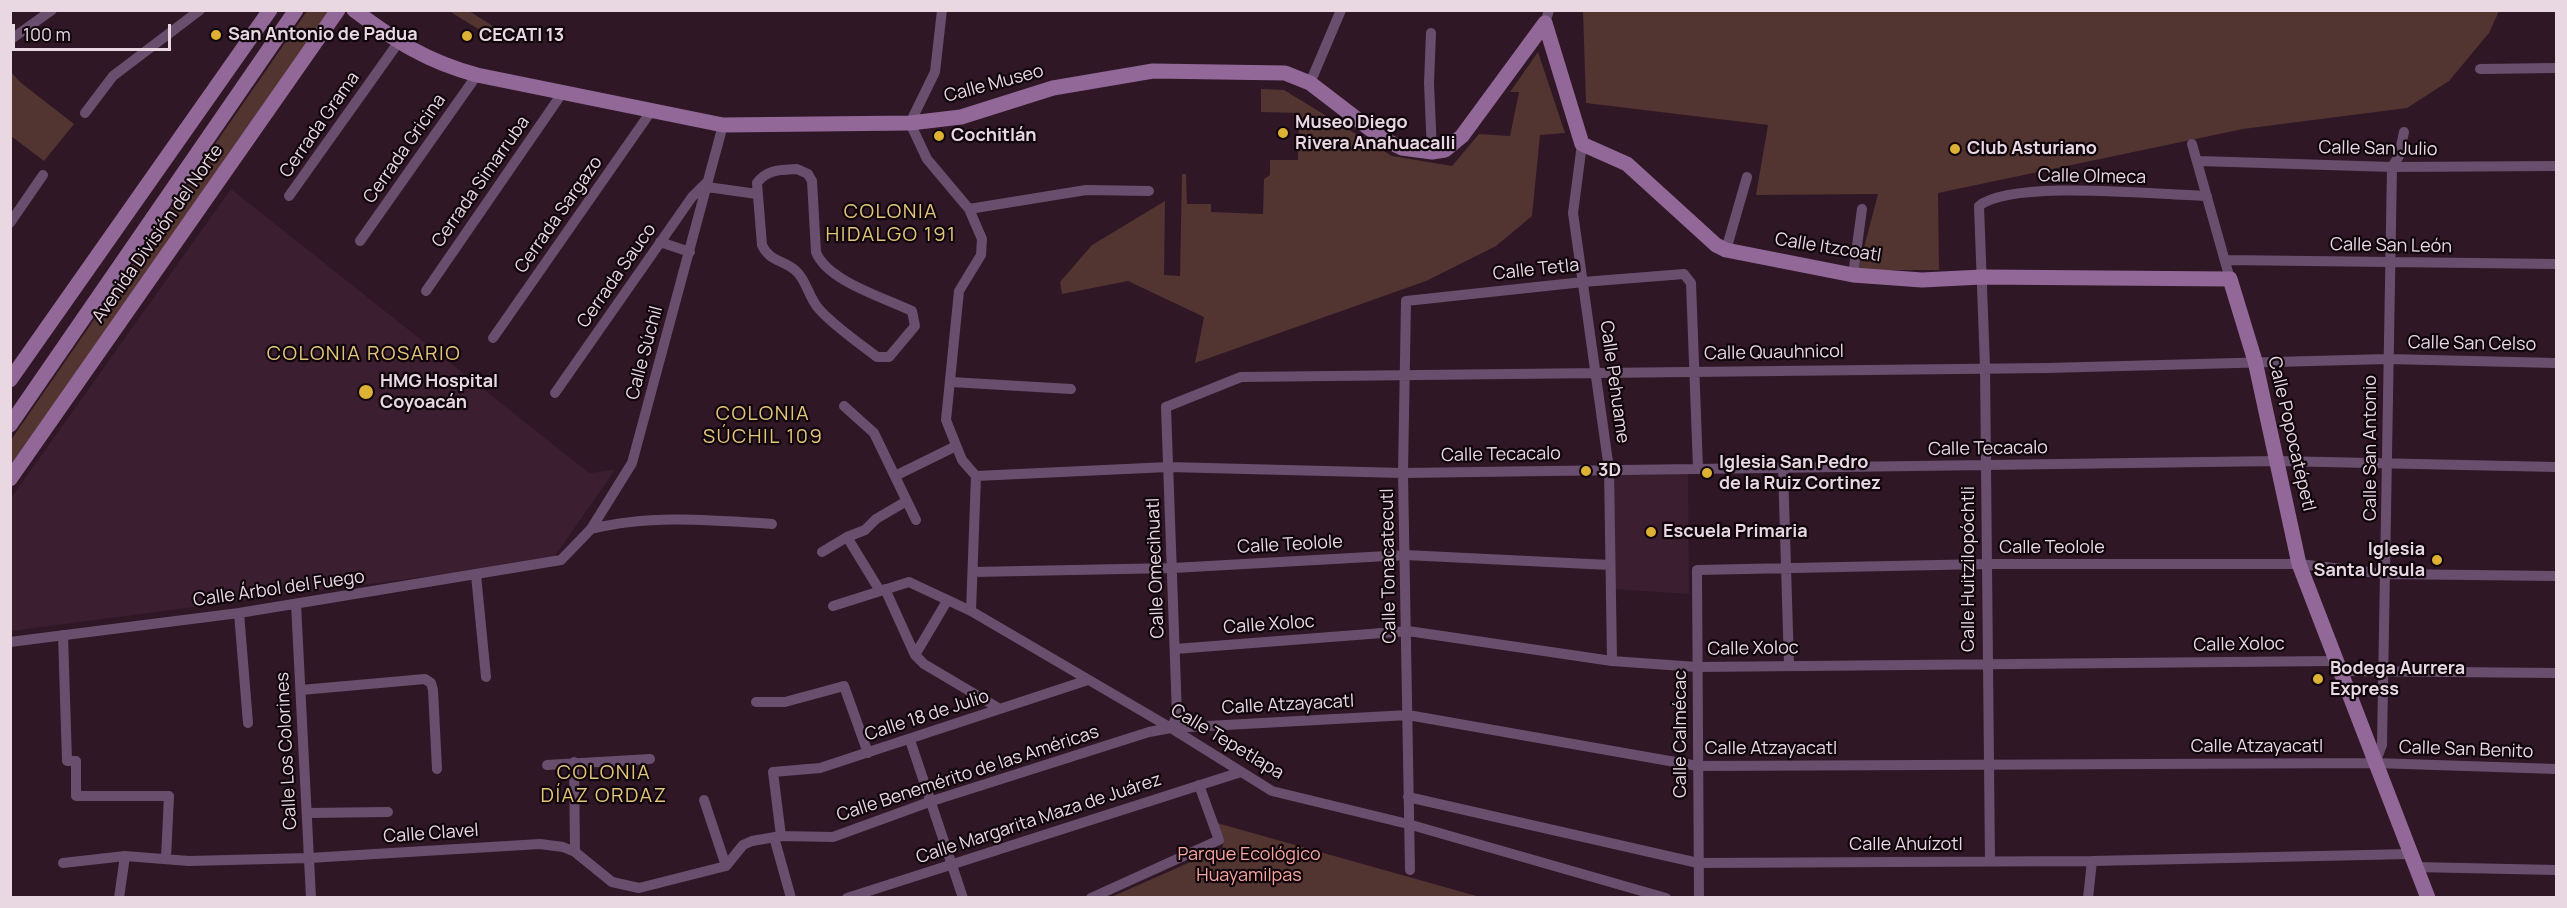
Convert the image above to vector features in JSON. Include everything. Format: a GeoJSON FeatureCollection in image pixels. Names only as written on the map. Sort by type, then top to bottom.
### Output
{"type":"FeatureCollection","features":[{"type":"Feature","properties":{"kind":"street"},"geometry":{"type":"LineString","coordinates":[[10,40],[52,10]]}},
{"type":"Feature","properties":{"kind":"street"},"geometry":{"type":"LineString","coordinates":[[85,113],[113,76],[200,10]]}},
{"type":"Feature","properties":{"kind":"street","name":"Avenida División del Norte"},"geometry":{"type":"LineString","coordinates":[[10,380],[270,10]]}},
{"type":"Feature","properties":{"kind":"street","name":"Avenida División del Norte"},"geometry":{"type":"LineString","coordinates":[[10,425],[296,10]]}},
{"type":"Feature","properties":{"kind":"street","name":"Avenida División del Norte"},"geometry":{"type":"LineString","coordinates":[[10,479],[338,10]]}},
{"type":"Feature","properties":{"kind":"street","name":"Calle Museo"},"geometry":{"type":"LineString","coordinates":[[354,10],[398,43],[441,65],[477,75],[723,125],[910,123],[961,117],[1053,88],[1153,71],[1286,72],[1310,83],[1383,139],[1402,148],[1432,152]]}},
{"type":"Feature","properties":{"kind":"street"},"geometry":{"type":"LineString","coordinates":[[942,10],[935,72],[910,123],[927,159],[969,208],[980,231],[982,251],[959,291],[946,420],[965,465],[976,476],[971,611]]}},
{"type":"Feature","properties":{"kind":"street"},"geometry":{"type":"LineString","coordinates":[[1310,83],[1341,10]]}},
{"type":"Feature","properties":{"kind":"street"},"geometry":{"type":"LineString","coordinates":[[1547,17],[1582,144]]}},
{"type":"Feature","properties":{"kind":"street"},"geometry":{"type":"LineString","coordinates":[[1431,33],[1429,83],[1432,152],[1453,146],[1462,136],[1547,17]]}},
{"type":"Feature","properties":{"kind":"street","name":"Cerrada Grama"},"geometry":{"type":"LineString","coordinates":[[289,196],[398,43]]}},
{"type":"Feature","properties":{"kind":"street"},"geometry":{"type":"LineString","coordinates":[[2480,69],[2556,68]]}},
{"type":"Feature","properties":{"kind":"street","name":"Cerrada Gricina"},"geometry":{"type":"LineString","coordinates":[[360,241],[477,75]]}},
{"type":"Feature","properties":{"kind":"street","name":"Cerrada Simarruba"},"geometry":{"type":"LineString","coordinates":[[426,291],[563,92]]}},
{"type":"Feature","properties":{"kind":"street","name":"Cerrada Sargazo"},"geometry":{"type":"LineString","coordinates":[[493,338],[652,110]]}},
{"type":"Feature","properties":{"kind":"street","name":"Calle Súchil"},"geometry":{"type":"LineString","coordinates":[[551,564],[561,560],[591,528],[632,463],[723,125]]}},
{"type":"Feature","properties":{"kind":"street","name":"Calle San Antonio"},"geometry":{"type":"LineString","coordinates":[[2375,763],[2382,745],[2388,465],[2388,263],[2392,167],[2399,156],[2404,132]]}},
{"type":"Feature","properties":{"kind":"street","name":"Calle Itzcoatl"},"geometry":{"type":"LineString","coordinates":[[1582,144],[1627,164],[1716,245],[1726,250],[1853,275],[1922,280],[1982,277],[2230,279]]}},
{"type":"Feature","properties":{"kind":"street","name":"Calle Pehuame"},"geometry":{"type":"LineString","coordinates":[[1582,144],[1573,213],[1609,469],[1612,661]]}},
{"type":"Feature","properties":{"kind":"street","name":"Calle Popocatépetl"},"geometry":{"type":"LineString","coordinates":[[2192,144],[2199,161],[2254,361],[2299,564],[2336,666],[2428,897]]}},
{"type":"Feature","properties":{"kind":"street","name":"Calle San Julio"},"geometry":{"type":"LineString","coordinates":[[2199,161],[2392,167],[2556,166]]}},
{"type":"Feature","properties":{"kind":"street"},"geometry":{"type":"LineString","coordinates":[[797,169],[808,174],[812,181],[816,252],[820,262],[844,279],[912,311],[916,318],[915,326],[889,357],[877,357],[820,311],[810,296],[802,277],[792,267],[765,253],[762,245],[757,194],[758,183],[762,176],[772,171],[797,169]]}},
{"type":"Feature","properties":{"kind":"street"},"geometry":{"type":"LineString","coordinates":[[10,223],[43,175]]}},
{"type":"Feature","properties":{"kind":"street"},"geometry":{"type":"LineString","coordinates":[[1726,250],[1747,177]]}},
{"type":"Feature","properties":{"kind":"street"},"geometry":{"type":"LineString","coordinates":[[708,183],[757,194]]}},
{"type":"Feature","properties":{"kind":"street","name":"Cerrada Sauco"},"geometry":{"type":"LineString","coordinates":[[555,393],[692,197],[708,183]]}},
{"type":"Feature","properties":{"kind":"street"},"geometry":{"type":"LineString","coordinates":[[969,208],[1086,190],[1149,191]]}},
{"type":"Feature","properties":{"kind":"street","name":"Calle Olmeca"},"geometry":{"type":"LineString","coordinates":[[1979,206],[1998,196],[2045,191],[2207,196]]}},
{"type":"Feature","properties":{"kind":"street","name":"Calle Huitzilopóchtli"},"geometry":{"type":"LineString","coordinates":[[1979,206],[1985,367],[1990,861]]}},
{"type":"Feature","properties":{"kind":"street"},"geometry":{"type":"LineString","coordinates":[[1853,275],[1862,208]]}},
{"type":"Feature","properties":{"kind":"street"},"geometry":{"type":"LineString","coordinates":[[660,242],[690,252]]}},
{"type":"Feature","properties":{"kind":"street","name":"Calle San León"},"geometry":{"type":"LineString","coordinates":[[2226,260],[2556,264]]}},
{"type":"Feature","properties":{"kind":"street","name":"Calle Tetla"},"geometry":{"type":"LineString","coordinates":[[1404,307],[1406,301],[1412,298],[1684,274],[1691,283],[1694,370]]}},
{"type":"Feature","properties":{"kind":"street","name":"Calle Tonacatecutl"},"geometry":{"type":"LineString","coordinates":[[1404,307],[1403,473],[1408,631],[1410,870]]}},
{"type":"Feature","properties":{"kind":"street","name":"Calle Quauhnicol"},"geometry":{"type":"LineString","coordinates":[[1166,407],[1241,377],[2126,366],[2388,359]]}},
{"type":"Feature","properties":{"kind":"street","name":"Calle San Celso"},"geometry":{"type":"LineString","coordinates":[[2388,359],[2556,363]]}},
{"type":"Feature","properties":{"kind":"street"},"geometry":{"type":"LineString","coordinates":[[1694,370],[1698,468]]}},
{"type":"Feature","properties":{"kind":"street"},"geometry":{"type":"LineString","coordinates":[[951,382],[1071,389]]}},
{"type":"Feature","properties":{"kind":"street"},"geometry":{"type":"LineString","coordinates":[[844,406],[874,433],[897,475],[905,502],[916,520]]}},
{"type":"Feature","properties":{"kind":"street","name":"Calle Omecihuatl"},"geometry":{"type":"LineString","coordinates":[[1166,407],[1175,648],[1176,716],[1171,728]]}},
{"type":"Feature","properties":{"kind":"street"},"geometry":{"type":"LineString","coordinates":[[897,475],[956,446]]}},
{"type":"Feature","properties":{"kind":"street","name":"Calle Tecacalo"},"geometry":{"type":"LineString","coordinates":[[976,476],[1168,467],[1403,473],[2278,461],[2556,467]]}},
{"type":"Feature","properties":{"kind":"street"},"geometry":{"type":"LineString","coordinates":[[1783,468],[1789,664]]}},
{"type":"Feature","properties":{"kind":"street"},"geometry":{"type":"LineString","coordinates":[[822,552],[847,537],[865,530],[876,519],[905,502]]}},
{"type":"Feature","properties":{"kind":"street"},"geometry":{"type":"LineString","coordinates":[[591,528],[619,522],[715,520],[772,524]]}},
{"type":"Feature","properties":{"kind":"street"},"geometry":{"type":"LineString","coordinates":[[847,537],[882,590],[915,655],[924,664],[1000,709]]}},
{"type":"Feature","properties":{"kind":"street","name":"Calle Teolole"},"geometry":{"type":"LineString","coordinates":[[973,572],[1173,568],[1405,555],[1610,565]]}},
{"type":"Feature","properties":{"kind":"street","name":"Calle Árbol del Fuego"},"geometry":{"type":"LineString","coordinates":[[10,642],[239,613],[551,564]]}},
{"type":"Feature","properties":{"kind":"street","name":"Calle Teolole"},"geometry":{"type":"LineString","coordinates":[[1697,570],[1986,564],[2299,564],[2386,574],[2556,576]]}},
{"type":"Feature","properties":{"kind":"street","name":"Calle Calmécac"},"geometry":{"type":"LineString","coordinates":[[1697,570],[1699,897]]}},
{"type":"Feature","properties":{"kind":"street"},"geometry":{"type":"LineString","coordinates":[[476,575],[486,677]]}},
{"type":"Feature","properties":{"kind":"street","name":"Calle Tepetlapa"},"geometry":{"type":"LineString","coordinates":[[833,606],[909,582],[971,611],[1171,728],[1272,791],[1408,824],[1666,897]]}},
{"type":"Feature","properties":{"kind":"street"},"geometry":{"type":"LineString","coordinates":[[915,655],[947,601]]}},
{"type":"Feature","properties":{"kind":"street","name":"Calle Los Colorines"},"geometry":{"type":"LineString","coordinates":[[296,604],[311,897]]}},
{"type":"Feature","properties":{"kind":"street"},"geometry":{"type":"LineString","coordinates":[[239,613],[248,723]]}},
{"type":"Feature","properties":{"kind":"street","name":"Calle Xoloc"},"geometry":{"type":"LineString","coordinates":[[1175,648],[1408,631],[1612,661],[1697,667],[1789,664],[2336,666],[2382,671],[2556,673]]}},
{"type":"Feature","properties":{"kind":"street"},"geometry":{"type":"LineString","coordinates":[[63,635],[67,761],[76,761],[76,796],[169,796],[166,858]]}},
{"type":"Feature","properties":{"kind":"street"},"geometry":{"type":"LineString","coordinates":[[301,690],[425,679],[431,683],[433,690],[437,769]]}},
{"type":"Feature","properties":{"kind":"street","name":"Calle 18 de Julio"},"geometry":{"type":"LineString","coordinates":[[778,837],[773,772],[820,768],[1088,680]]}},
{"type":"Feature","properties":{"kind":"street"},"geometry":{"type":"LineString","coordinates":[[756,702],[785,702],[844,686],[868,753]]}},
{"type":"Feature","properties":{"kind":"street","name":"Calle Atzayacatl"},"geometry":{"type":"LineString","coordinates":[[1171,728],[1408,715],[1698,766],[2375,763]]}},
{"type":"Feature","properties":{"kind":"street","name":"Calle Benemérito de las Américas"},"geometry":{"type":"LineString","coordinates":[[778,837],[833,837],[932,801],[1149,732],[1171,728]]}},
{"type":"Feature","properties":{"kind":"street"},"geometry":{"type":"LineString","coordinates":[[910,740],[963,897]]}},
{"type":"Feature","properties":{"kind":"street"},"geometry":{"type":"LineString","coordinates":[[547,765],[650,759]]}},
{"type":"Feature","properties":{"kind":"street"},"geometry":{"type":"LineString","coordinates":[[574,762],[575,852]]}},
{"type":"Feature","properties":{"kind":"street","name":"Calle San Benito"},"geometry":{"type":"LineString","coordinates":[[2375,763],[2556,769]]}},
{"type":"Feature","properties":{"kind":"street","name":"Calle Margarita Maza de Juárez"},"geometry":{"type":"LineString","coordinates":[[847,897],[1241,772]]}},
{"type":"Feature","properties":{"kind":"street"},"geometry":{"type":"LineString","coordinates":[[1091,897],[1219,840],[1199,785]]}},
{"type":"Feature","properties":{"kind":"street","name":"Calle Ahuízotl"},"geometry":{"type":"LineString","coordinates":[[1408,797],[1698,862],[2413,861],[2556,870]]}},
{"type":"Feature","properties":{"kind":"street"},"geometry":{"type":"LineString","coordinates":[[704,800],[726,866]]}},
{"type":"Feature","properties":{"kind":"street"},"geometry":{"type":"LineString","coordinates":[[307,813],[388,812]]}},
{"type":"Feature","properties":{"kind":"street"},"geometry":{"type":"LineString","coordinates":[[726,866],[743,845],[778,837],[791,897]]}},
{"type":"Feature","properties":{"kind":"street","name":"Calle Clavel"},"geometry":{"type":"LineString","coordinates":[[63,863],[125,856],[189,861],[309,858],[540,844],[563,847],[575,852],[612,882],[629,888],[639,888],[726,866]]}},
{"type":"Feature","properties":{"kind":"street"},"geometry":{"type":"LineString","coordinates":[[119,897],[125,856]]}},
{"type":"Feature","properties":{"kind":"street"},"geometry":{"type":"LineString","coordinates":[[2088,897],[2092,861]]}},
{"type":"Feature","properties":{"kind":"shaded area"},"geometry":{"type":"Polygon","coordinates":[[[231,189],[589,473],[615,470],[552,560],[11,631],[11,498],[231,189]]]}},
{"type":"Feature","properties":{"kind":"shaded area","name":"Escuela Primaria"},"geometry":{"type":"Polygon","coordinates":[[[1614,473],[1688,474],[1689,594],[1614,589],[1614,473]]]}},
{"type":"Feature","properties":{"kind":"green space"},"geometry":{"type":"Polygon","coordinates":[[[307,11],[332,11],[11,467],[11,440],[307,11]]]}},
{"type":"Feature","properties":{"kind":"green space"},"geometry":{"type":"Polygon","coordinates":[[[449,11],[469,11],[493,26],[488,35],[449,11]]]}},
{"type":"Feature","properties":{"kind":"green space","name":"Club Asturiano"},"geometry":{"type":"Polygon","coordinates":[[[1583,11],[2499,11],[2489,33],[2449,81],[2407,108],[2243,129],[1938,193],[1939,270],[1858,270],[1878,194],[1756,195],[1768,125],[1586,103],[1583,11]]]}},
{"type":"Feature","properties":{"kind":"green space"},"geometry":{"type":"Polygon","coordinates":[[[1538,52],[1565,133],[1540,135],[1532,216],[1496,246],[1426,281],[1195,363],[1204,317],[1128,281],[1062,294],[1060,282],[1092,245],[1165,201],[1164,275],[1180,276],[1182,174],[1186,174],[1187,204],[1211,204],[1211,212],[1263,214],[1264,179],[1270,175],[1270,160],[1298,160],[1299,113],[1261,112],[1261,89],[1284,90],[1392,156],[1452,166],[1479,134],[1510,136],[1519,92],[1510,92],[1538,52]]]}},
{"type":"Feature","properties":{"kind":"green space"},"geometry":{"type":"Polygon","coordinates":[[[10,71],[20,82],[74,124],[44,161],[11,136],[10,71]]]}},
{"type":"Feature","properties":{"kind":"green space","name":"Parque Ecológico Huayamilpas"},"geometry":{"type":"Polygon","coordinates":[[[1217,823],[1480,897],[1109,898],[1222,848],[1224,839],[1217,823]]]}},
{"type":"Feature","properties":{"kind":"place","name":"San Antonio de Padua"},"geometry":{"type":"Point","coordinates":[216,35]}},
{"type":"Feature","properties":{"kind":"place","name":"CECATI 13"},"geometry":{"type":"Point","coordinates":[467,36]}},
{"type":"Feature","properties":{"kind":"place","name":"Museo Diego Rivera Anahuacalli"},"geometry":{"type":"Point","coordinates":[1283,133]}},
{"type":"Feature","properties":{"kind":"place","name":"Cochitlán"},"geometry":{"type":"Point","coordinates":[939,136]}},
{"type":"Feature","properties":{"kind":"place","name":"Club Asturiano"},"geometry":{"type":"Point","coordinates":[1955,149]}},
{"type":"Feature","properties":{"kind":"place","name":"HMG Hospital Coyoacán"},"geometry":{"type":"Point","coordinates":[366,392]}},
{"type":"Feature","properties":{"kind":"place","name":"3D"},"geometry":{"type":"Point","coordinates":[1586,471]}},
{"type":"Feature","properties":{"kind":"place","name":"Iglesia San Pedro de la Ruiz Cortinez"},"geometry":{"type":"Point","coordinates":[1707,473]}},
{"type":"Feature","properties":{"kind":"place","name":"Escuela Primaria"},"geometry":{"type":"Point","coordinates":[1651,532]}},
{"type":"Feature","properties":{"kind":"place","name":"Iglesia Santa Ursula"},"geometry":{"type":"Point","coordinates":[2437,560]}},
{"type":"Feature","properties":{"kind":"place","name":"Bodega Aurrera Express"},"geometry":{"type":"Point","coordinates":[2318,679]}},
{"type":"Feature","properties":{"kind":"district","name":"COLONIA HIDALGO 191"},"geometry":{"type":"Point","coordinates":[891,224]}},
{"type":"Feature","properties":{"kind":"district","name":"COLONIA ROSARIO"},"geometry":{"type":"Point","coordinates":[364,354]}},
{"type":"Feature","properties":{"kind":"district","name":"COLONIA SÚCHIL 109"},"geometry":{"type":"Point","coordinates":[763,426]}},
{"type":"Feature","properties":{"kind":"district","name":"COLONIA DÍAZ ORDAZ"},"geometry":{"type":"Point","coordinates":[604,784]}}]}
